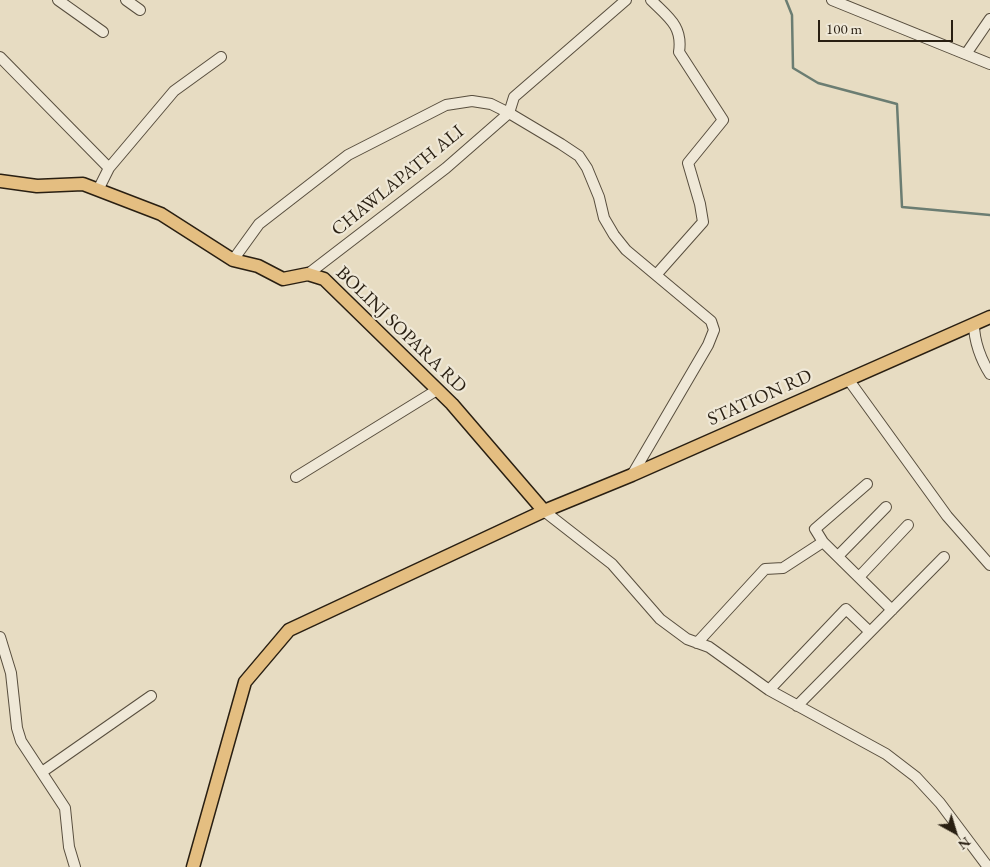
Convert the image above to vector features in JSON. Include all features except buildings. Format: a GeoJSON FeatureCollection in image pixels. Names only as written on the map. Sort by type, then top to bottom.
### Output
{"type":"FeatureCollection","features":[{"type":"Feature","properties":{"kind":"main road","name":"BOLINJ SOPARA RD"},"geometry":{"type":"LineString","coordinates":[[0,182],[37,186],[83,184],[161,214],[233,260],[258,266],[283,280],[308,274],[324,279],[452,404],[544,511]]}},
{"type":"Feature","properties":{"kind":"main road","name":"STATION RD"},"geometry":{"type":"LineString","coordinates":[[193,867],[245,682],[289,630],[544,511],[632,475],[990,317]]}},
{"type":"Feature","properties":{"kind":"street"},"geometry":{"type":"LineString","coordinates":[[58,0],[103,32]]}},
{"type":"Feature","properties":{"kind":"street"},"geometry":{"type":"LineString","coordinates":[[126,0],[140,10]]}},
{"type":"Feature","properties":{"kind":"street"},"geometry":{"type":"LineString","coordinates":[[509,113],[514,97],[626,0]]}},
{"type":"Feature","properties":{"kind":"street"},"geometry":{"type":"LineString","coordinates":[[651,0],[678,30],[680,42],[678,52],[723,120],[688,163],[700,204],[703,222],[656,275]]}},
{"type":"Feature","properties":{"kind":"street"},"geometry":{"type":"LineString","coordinates":[[834,0],[990,64]]}},
{"type":"Feature","properties":{"kind":"street"},"geometry":{"type":"LineString","coordinates":[[966,54],[990,19]]}},
{"type":"Feature","properties":{"kind":"street"},"geometry":{"type":"LineString","coordinates":[[0,57],[109,168]]}},
{"type":"Feature","properties":{"kind":"street"},"geometry":{"type":"LineString","coordinates":[[98,190],[109,168],[174,91],[221,58]]}},
{"type":"Feature","properties":{"kind":"street"},"geometry":{"type":"LineString","coordinates":[[233,260],[259,224],[348,155],[446,105],[472,101],[491,104],[509,113],[579,156],[587,168],[599,196],[604,218],[626,250],[711,321],[714,330],[708,346],[632,475]]}},
{"type":"Feature","properties":{"kind":"street","name":"CHAWLAPATH ALI"},"geometry":{"type":"LineString","coordinates":[[308,274],[446,168],[509,113]]}},
{"type":"Feature","properties":{"kind":"street"},"geometry":{"type":"LineString","coordinates":[[974,324],[974,334],[985,366],[990,374]]}},
{"type":"Feature","properties":{"kind":"street"},"geometry":{"type":"LineString","coordinates":[[848,380],[947,516],[990,565]]}},
{"type":"Feature","properties":{"kind":"street"},"geometry":{"type":"LineString","coordinates":[[296,477],[437,390]]}},
{"type":"Feature","properties":{"kind":"street"},"geometry":{"type":"LineString","coordinates":[[867,484],[814,529],[823,542],[839,555],[892,610]]}},
{"type":"Feature","properties":{"kind":"street"},"geometry":{"type":"LineString","coordinates":[[839,555],[886,507]]}},
{"type":"Feature","properties":{"kind":"street"},"geometry":{"type":"LineString","coordinates":[[544,511],[612,564],[660,619],[687,639],[709,647],[769,690],[886,754],[916,777],[946,810],[988,867]]}},
{"type":"Feature","properties":{"kind":"street"},"geometry":{"type":"LineString","coordinates":[[859,576],[908,525]]}},
{"type":"Feature","properties":{"kind":"street"},"geometry":{"type":"LineString","coordinates":[[697,643],[765,569],[783,568],[823,542]]}},
{"type":"Feature","properties":{"kind":"street"},"geometry":{"type":"LineString","coordinates":[[797,706],[944,557]]}},
{"type":"Feature","properties":{"kind":"street"},"geometry":{"type":"LineString","coordinates":[[769,690],[846,609],[870,632]]}},
{"type":"Feature","properties":{"kind":"street"},"geometry":{"type":"LineString","coordinates":[[0,637],[11,673],[17,728],[21,741],[65,808],[69,846],[76,867]]}},
{"type":"Feature","properties":{"kind":"street"},"geometry":{"type":"LineString","coordinates":[[42,772],[151,696]]}},
{"type":"Feature","properties":{"kind":"waterway"},"geometry":{"type":"LineString","coordinates":[[786,0],[792,15],[793,68],[818,83],[897,104],[902,207],[990,215]]}}]}
